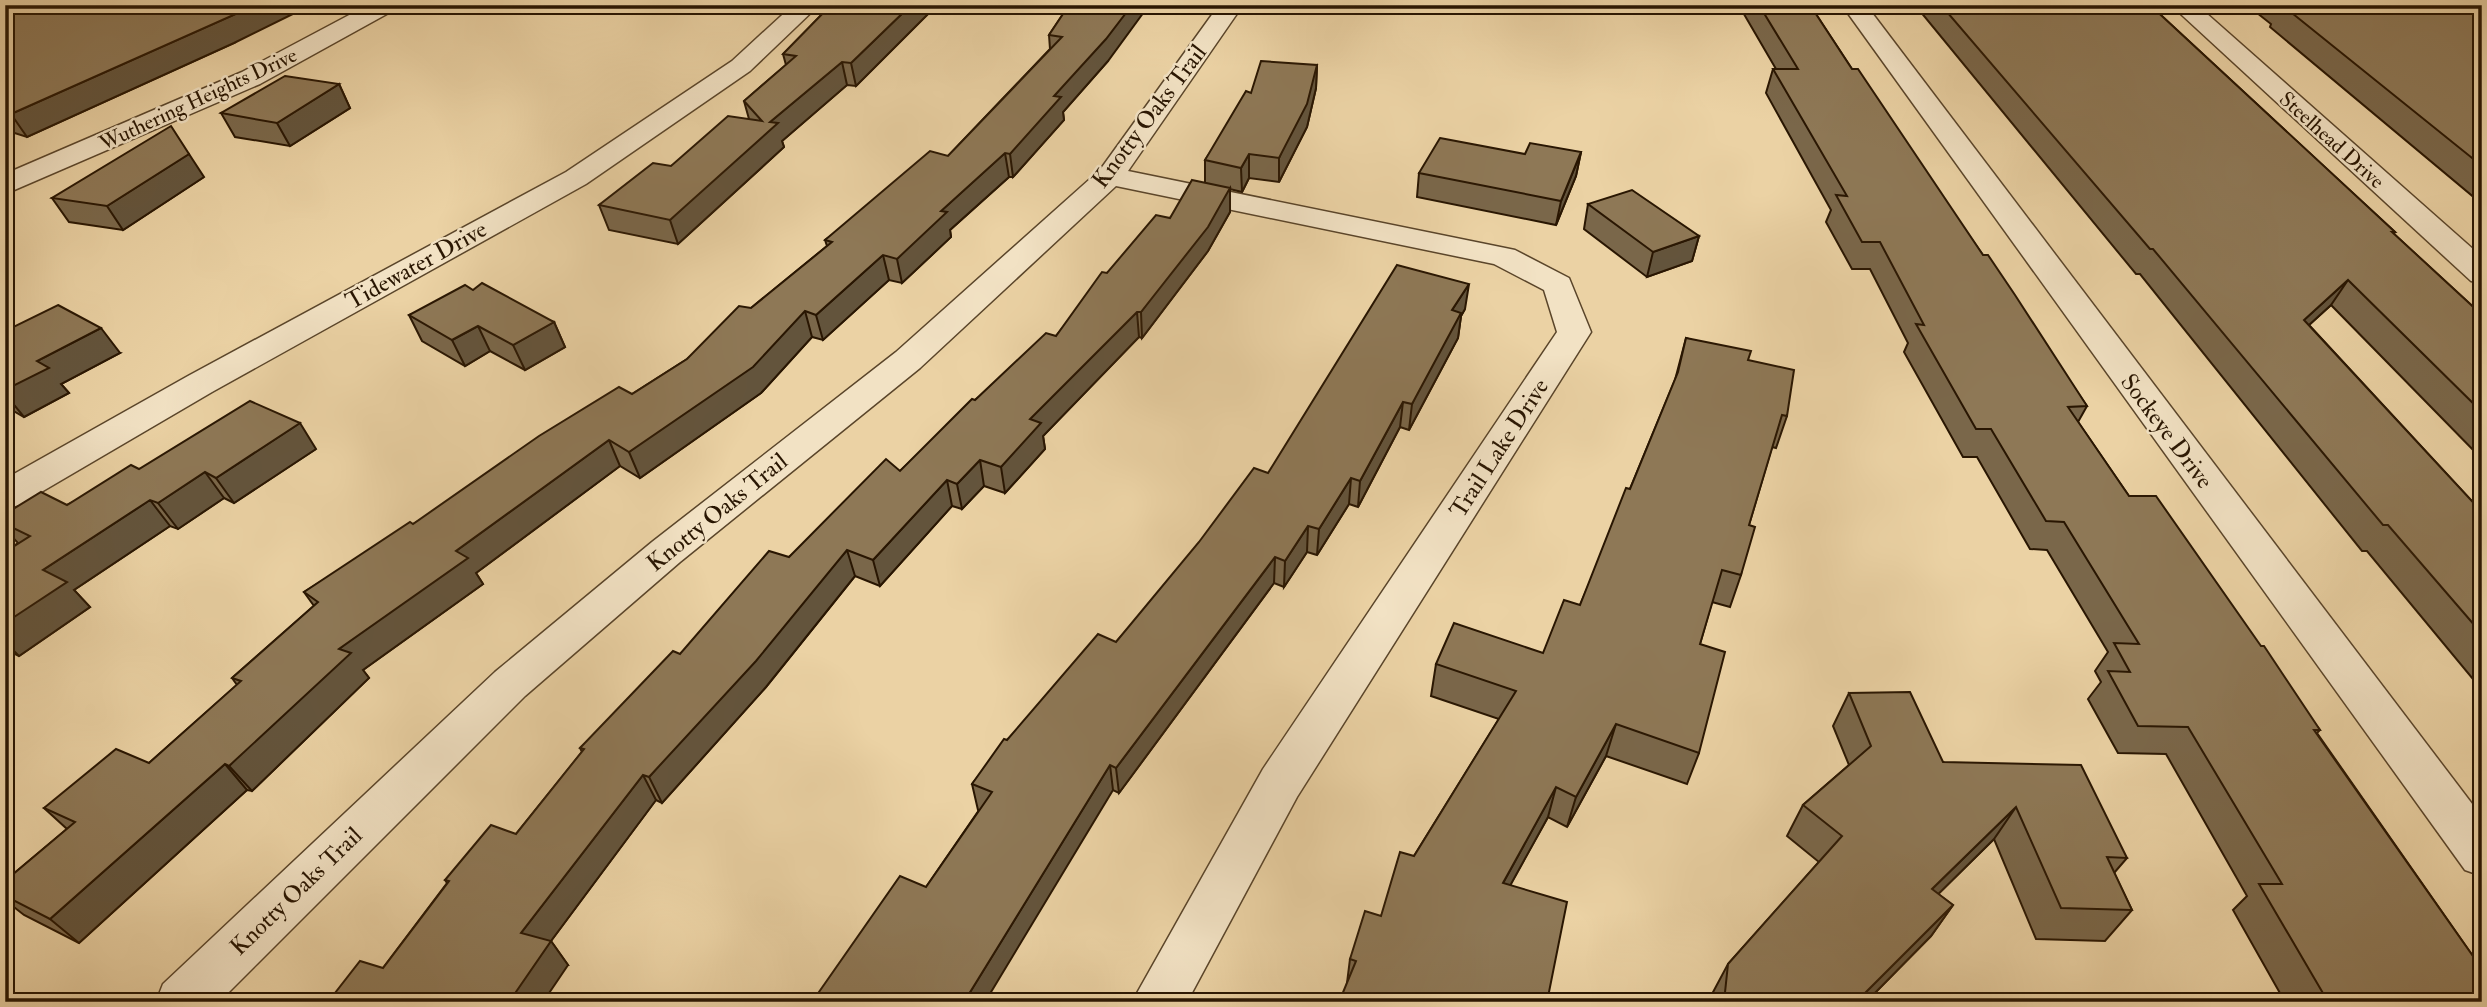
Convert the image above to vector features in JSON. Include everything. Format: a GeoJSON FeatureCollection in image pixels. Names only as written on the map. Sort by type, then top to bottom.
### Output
{"type":"FeatureCollection","features":[{"type":"Feature","properties":{"kind":"street","name":"Wuthering Heights Drive"},"geometry":{"type":"LineString","coordinates":[[5,186],[251,78],[386,5]]}},
{"type":"Feature","properties":{"kind":"street","name":"Tidewater Drive"},"geometry":{"type":"LineString","coordinates":[[5,496],[200,384],[576,178],[741,66],[807,5]]}},
{"type":"Feature","properties":{"kind":"street","name":"Knotty Oaks Trail"},"geometry":{"type":"LineString","coordinates":[[182,1002],[510,684],[666,552],[908,360],[1110,176],[1231,5]]}},
{"type":"Feature","properties":{"kind":"street","name":"Sockeye Drive"},"geometry":{"type":"LineString","coordinates":[[1854,5],[2482,855]]}},
{"type":"Feature","properties":{"kind":"street","name":"Steelhead Drive"},"geometry":{"type":"LineString","coordinates":[[2183,5],[2482,274]]}},
{"type":"Feature","properties":{"kind":"street","name":"Trail Lake Drive"},"geometry":{"type":"LineString","coordinates":[[1110,176],[1504,257],[1558,285],[1574,332],[1280,783],[1158,1002]]}},
{"type":"Feature","properties":{"kind":"building"},"geometry":{"type":"Polygon","coordinates":[[[5,5],[256,5],[11,114],[5,112],[5,5]]]}},
{"type":"Feature","properties":{"kind":"building"},"geometry":{"type":"Polygon","coordinates":[[[831,5],[911,5],[851,63],[842,62],[770,122],[778,123],[670,220],[599,205],[653,163],[671,166],[728,116],[762,121],[744,101],[796,56],[783,54],[831,5]]]}},
{"type":"Feature","properties":{"kind":"building"},"geometry":{"type":"Polygon","coordinates":[[[1069,5],[1132,5],[1106,39],[1054,96],[1061,97],[1010,154],[1005,153],[941,211],[947,212],[897,259],[883,255],[816,315],[805,311],[753,367],[629,452],[609,440],[456,551],[468,558],[339,649],[351,653],[229,766],[225,764],[50,919],[5,896],[5,881],[75,822],[44,808],[116,749],[149,763],[241,681],[232,678],[318,602],[304,592],[410,522],[413,524],[539,436],[619,387],[632,394],[687,359],[739,306],[751,308],[832,242],[825,240],[930,151],[948,156],[1062,37],[1049,35],[1069,5]]]}},
{"type":"Feature","properties":{"kind":"building"},"geometry":{"type":"Polygon","coordinates":[[[1759,5],[1810,5],[1852,69],[1858,69],[1983,255],[1988,255],[2087,406],[2068,407],[2129,496],[2156,496],[2261,646],[2264,646],[2320,730],[2314,730],[2482,969],[2482,1001],[2327,1000],[2259,884],[2282,884],[2188,727],[2138,726],[2108,671],[2130,672],[2114,643],[2139,644],[2064,522],[2046,521],[1991,429],[1976,429],[1916,324],[1924,325],[1880,242],[1862,242],[1836,195],[1847,196],[1773,69],[1798,69],[1759,5]]]}},
{"type":"Feature","properties":{"kind":"building"},"geometry":{"type":"Polygon","coordinates":[[[1941,5],[2150,5],[2482,315],[2482,412],[2348,280],[2304,320],[2482,512],[2482,634],[2388,525],[2383,525],[2153,249],[2150,249],[1941,5]]]}},
{"type":"Feature","properties":{"kind":"building"},"geometry":{"type":"Polygon","coordinates":[[[2282,5],[2482,5],[2482,166],[2282,5]]]}},
{"type":"Feature","properties":{"kind":"building"},"geometry":{"type":"Polygon","coordinates":[[[1261,61],[1317,65],[1307,104],[1279,158],[1249,154],[1241,168],[1205,160],[1246,91],[1251,93],[1261,61]]]}},
{"type":"Feature","properties":{"kind":"building"},"geometry":{"type":"Polygon","coordinates":[[[285,76],[339,84],[277,123],[221,113],[285,76]]]}},
{"type":"Feature","properties":{"kind":"building"},"geometry":{"type":"Polygon","coordinates":[[[171,126],[189,154],[107,206],[52,198],[171,126]]]}},
{"type":"Feature","properties":{"kind":"building"},"geometry":{"type":"Polygon","coordinates":[[[1440,138],[1525,154],[1530,143],[1581,152],[1561,201],[1419,173],[1440,138]]]}},
{"type":"Feature","properties":{"kind":"building"},"geometry":{"type":"Polygon","coordinates":[[[1192,180],[1230,188],[1208,227],[1141,312],[1137,312],[1030,419],[1041,423],[1001,467],[980,460],[957,484],[947,480],[873,560],[847,550],[756,661],[649,777],[643,775],[521,933],[551,941],[509,1002],[328,1002],[360,961],[383,968],[449,881],[445,880],[491,825],[516,834],[584,749],[580,748],[673,651],[680,654],[769,551],[789,557],[886,459],[900,471],[972,399],[975,400],[1046,333],[1056,336],[1102,272],[1107,273],[1156,215],[1170,218],[1192,180]]]}},
{"type":"Feature","properties":{"kind":"building"},"geometry":{"type":"Polygon","coordinates":[[[1632,190],[1699,236],[1653,252],[1588,204],[1632,190]]]}},
{"type":"Feature","properties":{"kind":"building"},"geometry":{"type":"Polygon","coordinates":[[[1397,265],[1469,284],[1452,310],[1461,313],[1412,404],[1403,402],[1360,481],[1351,478],[1319,529],[1308,526],[1285,561],[1275,557],[1116,768],[1110,765],[964,1002],[812,1002],[900,876],[926,887],[992,792],[972,784],[1004,739],[1007,740],[1098,634],[1116,642],[1199,542],[1254,468],[1268,473],[1397,265]]]}},
{"type":"Feature","properties":{"kind":"building"},"geometry":{"type":"Polygon","coordinates":[[[482,283],[554,322],[513,345],[478,326],[452,340],[409,315],[465,285],[473,290],[482,283]]]}},
{"type":"Feature","properties":{"kind":"building"},"geometry":{"type":"Polygon","coordinates":[[[58,305],[101,328],[37,361],[49,368],[5,390],[5,331],[58,305]]]}},
{"type":"Feature","properties":{"kind":"building"},"geometry":{"type":"Polygon","coordinates":[[[1686,338],[1751,351],[1748,360],[1794,370],[1787,416],[1782,415],[1749,525],[1755,527],[1741,575],[1722,570],[1700,644],[1725,652],[1699,753],[1616,724],[1576,797],[1556,787],[1503,883],[1567,902],[1547,1002],[1339,1002],[1356,961],[1350,959],[1365,911],[1381,916],[1400,852],[1414,856],[1516,691],[1436,664],[1454,623],[1543,653],[1564,600],[1580,605],[1626,488],[1630,489],[1678,372],[1686,338]]]}},
{"type":"Feature","properties":{"kind":"building"},"geometry":{"type":"Polygon","coordinates":[[[250,401],[300,423],[216,478],[205,472],[158,503],[150,500],[43,570],[67,582],[5,623],[5,552],[30,536],[5,524],[5,514],[41,492],[67,505],[131,465],[139,469],[250,401]]]}},
{"type":"Feature","properties":{"kind":"building"},"geometry":{"type":"Polygon","coordinates":[[[1910,692],[1943,762],[2081,765],[2127,858],[2107,857],[2132,910],[2061,908],[2016,807],[1932,889],[1953,905],[1856,1002],[1724,1002],[1728,964],[1842,836],[1803,805],[1871,746],[1849,693],[1910,692]]]}}]}
